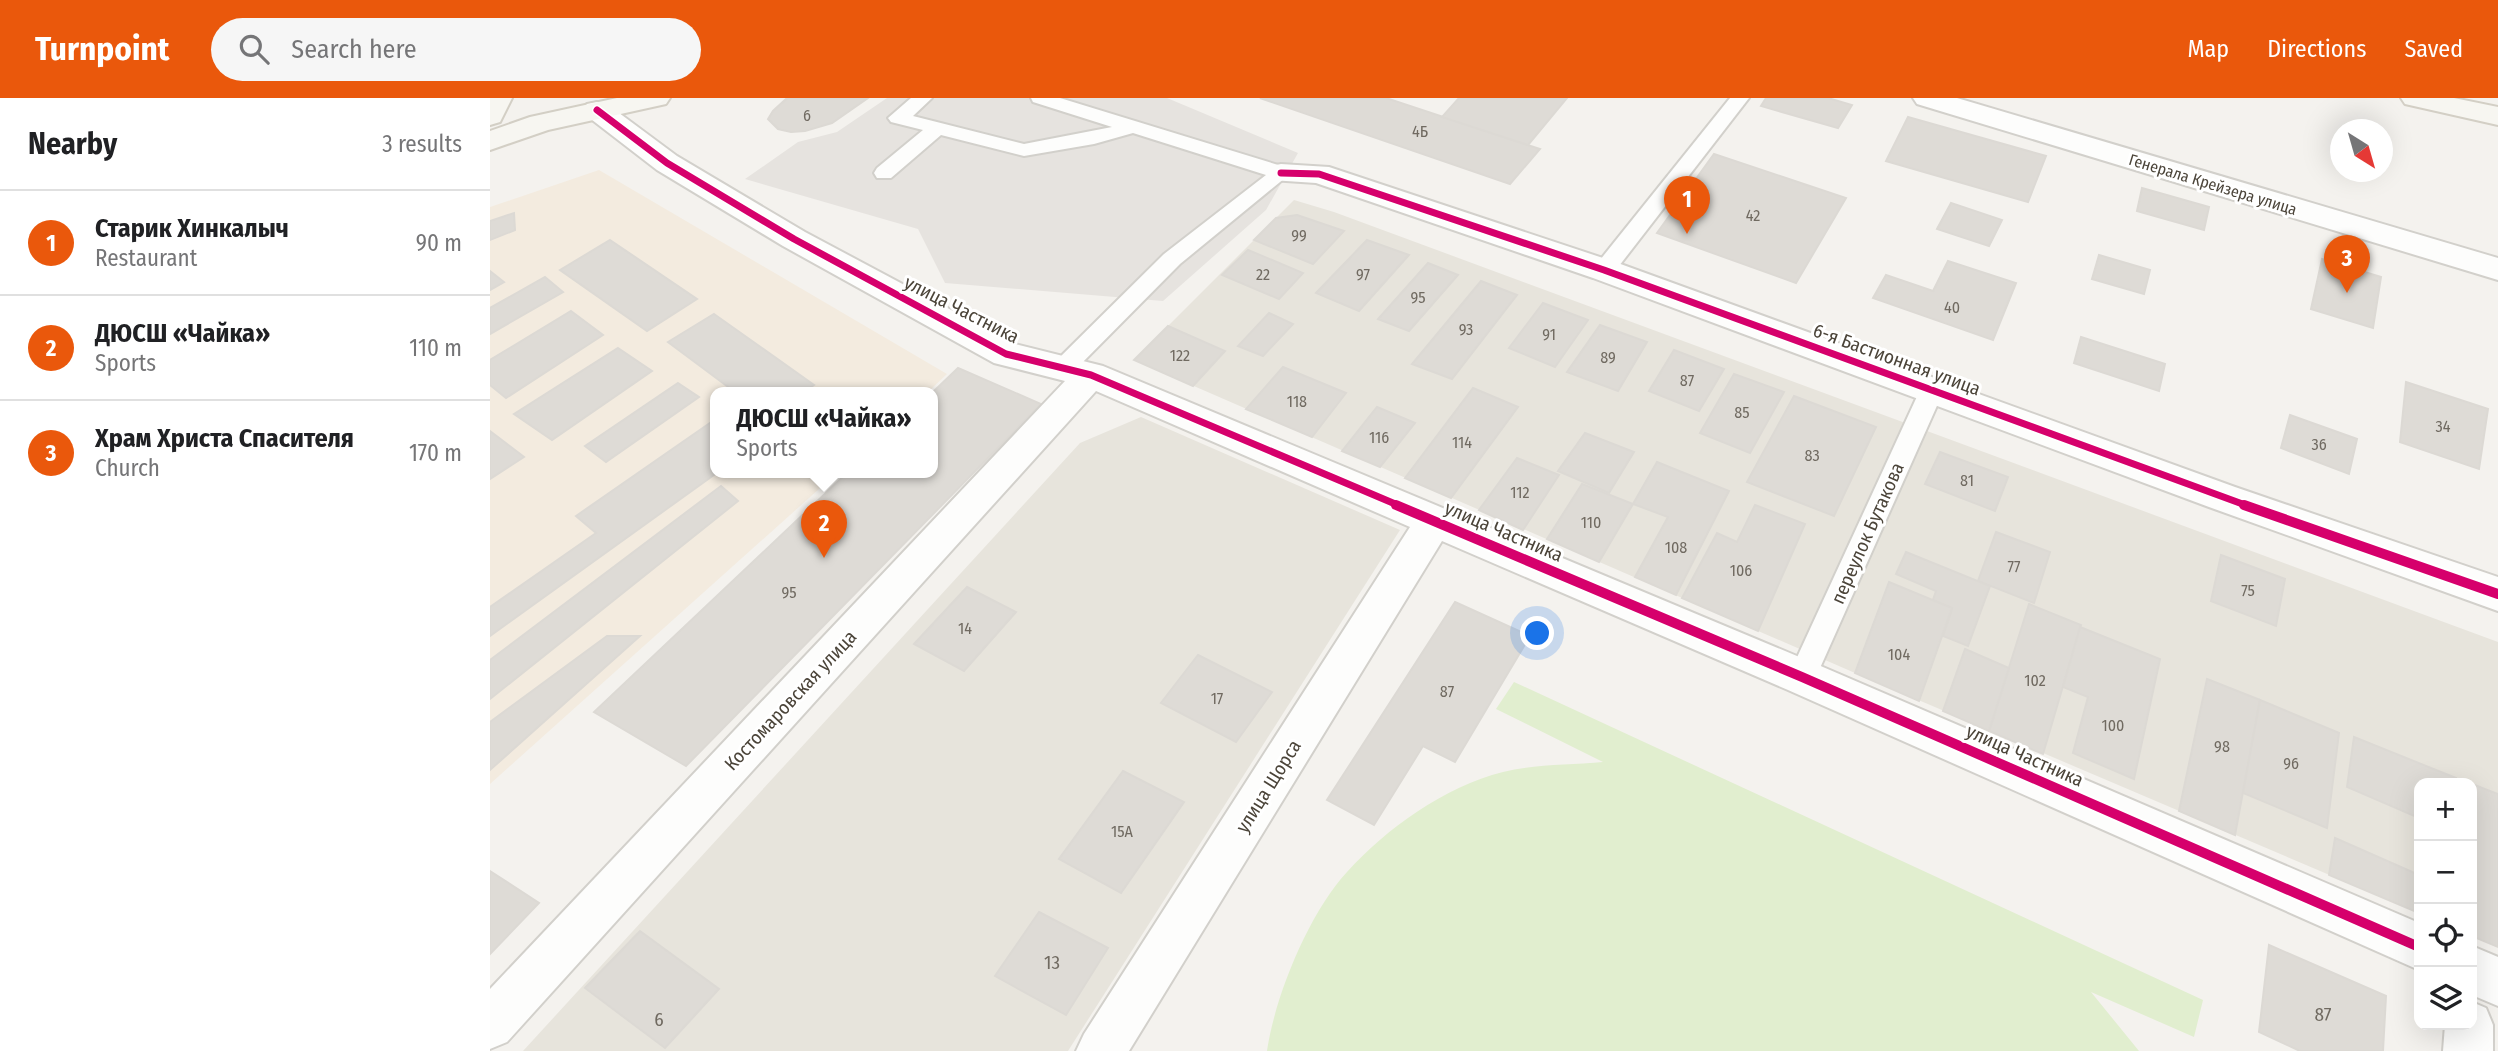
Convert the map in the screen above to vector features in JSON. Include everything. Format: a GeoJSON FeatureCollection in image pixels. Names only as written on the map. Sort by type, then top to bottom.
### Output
{"type":"FeatureCollection","features":[{"type":"Feature","properties":{"kind":"main road"},"geometry":{"type":"LineString","coordinates":[[490,116],[498,98]]}},
{"type":"Feature","properties":{"kind":"main road"},"geometry":{"type":"LineString","coordinates":[[490,141],[592,104],[656,98]]}},
{"type":"Feature","properties":{"kind":"main road"},"geometry":{"type":"LineString","coordinates":[[2415,98],[2498,116]]}},
{"type":"Feature","properties":{"kind":"street","name":"Генерала Крейзера улица"},"geometry":{"type":"LineString","coordinates":[[1927,98],[2498,269]]}},
{"type":"Feature","properties":{"kind":"street","name":"улица Частника"},"geometry":{"type":"LineString","coordinates":[[592,104],[667,163],[794,239],[1006,354],[1076,372],[1435,520],[2414,945]]}},
{"type":"Feature","properties":{"kind":"street","name":"6-я Бастионная улица"},"geometry":{"type":"LineString","coordinates":[[1281,173],[1319,174],[1604,270],[2222,497],[2498,594]]}},
{"type":"Feature","properties":{"kind":"street","name":"Костомаровская улица"},"geometry":{"type":"LineString","coordinates":[[490,1025],[1076,372]]}},
{"type":"Feature","properties":{"kind":"street","name":"улица Щорса"},"geometry":{"type":"LineString","coordinates":[[1101,1051],[1435,520]]}},
{"type":"Feature","properties":{"kind":"street"},"geometry":{"type":"LineString","coordinates":[[2477,972],[2498,982]]}},
{"type":"Feature","properties":{"kind":"street"},"geometry":{"type":"LineString","coordinates":[[2468,1051],[2469,1030]]}},
{"type":"Feature","properties":{"kind":"lane"},"geometry":{"type":"LineString","coordinates":[[923,98],[898,118],[1024,150],[1094,138],[1134,127]]}},
{"type":"Feature","properties":{"kind":"lane"},"geometry":{"type":"LineString","coordinates":[[1040,98],[1281,173]]}},
{"type":"Feature","properties":{"kind":"lane"},"geometry":{"type":"LineString","coordinates":[[1604,270],[1740,98]]}},
{"type":"Feature","properties":{"kind":"lane"},"geometry":{"type":"LineString","coordinates":[[884,173],[937,128]]}},
{"type":"Feature","properties":{"kind":"lane"},"geometry":{"type":"LineString","coordinates":[[1076,372],[1172,259],[1281,173]]}},
{"type":"Feature","properties":{"kind":"lane","name":"переулок Бутакова"},"geometry":{"type":"LineString","coordinates":[[1802,677],[1932,390]]}},
{"type":"Feature","properties":{"kind":"shaded area"},"geometry":{"type":"Polygon","coordinates":[[[887,98],[1167,98],[1298,153],[1266,210],[1163,301],[945,283],[918,229],[745,179],[798,142],[837,132],[887,98]]]}},
{"type":"Feature","properties":{"kind":"shaded area"},"geometry":{"type":"Polygon","coordinates":[[[599,170],[947,374],[933,387],[710,387],[710,478],[831,478],[490,784],[490,207],[599,170]]]}},
{"type":"Feature","properties":{"kind":"shaded area"},"geometry":{"type":"Polygon","coordinates":[[[1294,200],[1334,212],[2498,642],[2498,947],[2477,938],[2477,778],[2414,778],[2414,911],[1855,673],[1134,360],[1294,200]]]}},
{"type":"Feature","properties":{"kind":"shaded area"},"geometry":{"type":"Polygon","coordinates":[[[1141,417],[1400,530],[1068,1051],[523,1051],[1080,443],[1141,417]]]}},
{"type":"Feature","properties":{"kind":"green space"},"geometry":{"type":"Polygon","coordinates":[[[1514,682],[2203,1000],[2194,1037],[2091,992],[2139,1051],[1267,1051],[1286,981],[1307,932],[1333,889],[1380,840],[1418,811],[1481,779],[1528,767],[1603,762],[1496,709],[1514,682]]]}},
{"type":"Feature","properties":{"kind":"building"},"geometry":{"type":"Polygon","coordinates":[[[787,98],[868,98],[832,123],[791,132],[778,129],[768,119],[787,98]]]}},
{"type":"Feature","properties":{"kind":"building"},"geometry":{"type":"Polygon","coordinates":[[[1260,98],[1386,98],[1540,149],[1510,184],[1260,98]]]}},
{"type":"Feature","properties":{"kind":"building"},"geometry":{"type":"Polygon","coordinates":[[[1459,98],[1567,98],[1528,145],[1442,117],[1459,98]]]}},
{"type":"Feature","properties":{"kind":"building"},"geometry":{"type":"Polygon","coordinates":[[[1766,98],[1828,98],[1852,105],[1838,128],[1761,106],[1766,98]]]}},
{"type":"Feature","properties":{"kind":"building"},"geometry":{"type":"Polygon","coordinates":[[[1908,117],[2046,156],[2028,202],[1886,161],[1908,117]]]}},
{"type":"Feature","properties":{"kind":"building"},"geometry":{"type":"Polygon","coordinates":[[[1714,154],[1846,198],[1796,283],[1657,233],[1714,154]]]}},
{"type":"Feature","properties":{"kind":"building"},"geometry":{"type":"Polygon","coordinates":[[[2142,188],[2209,207],[2204,230],[2137,211],[2142,188]]]}},
{"type":"Feature","properties":{"kind":"building"},"geometry":{"type":"Polygon","coordinates":[[[1951,203],[2002,220],[1989,246],[1937,229],[1951,203]]]}},
{"type":"Feature","properties":{"kind":"building"},"geometry":{"type":"Polygon","coordinates":[[[514,213],[515,230],[490,240],[490,221],[514,213]]]}},
{"type":"Feature","properties":{"kind":"building"},"geometry":{"type":"Polygon","coordinates":[[[1297,215],[1344,231],[1313,264],[1254,240],[1276,218],[1297,215]]]}},
{"type":"Feature","properties":{"kind":"building"},"geometry":{"type":"Polygon","coordinates":[[[610,240],[697,299],[647,331],[560,270],[610,240]]]}},
{"type":"Feature","properties":{"kind":"building"},"geometry":{"type":"Polygon","coordinates":[[[1367,240],[1409,255],[1359,311],[1316,293],[1367,240]]]}},
{"type":"Feature","properties":{"kind":"building"},"geometry":{"type":"Polygon","coordinates":[[[1248,250],[1303,273],[1279,299],[1222,275],[1248,250]]]}},
{"type":"Feature","properties":{"kind":"building"},"geometry":{"type":"Polygon","coordinates":[[[2099,255],[2150,270],[2144,294],[2092,279],[2099,255]]]}},
{"type":"Feature","properties":{"kind":"building"},"geometry":{"type":"Polygon","coordinates":[[[2322,259],[2381,277],[2373,328],[2311,309],[2322,259]]]}},
{"type":"Feature","properties":{"kind":"building"},"geometry":{"type":"Polygon","coordinates":[[[1948,261],[2016,283],[1993,340],[1873,298],[1886,275],[1933,291],[1948,261]]]}},
{"type":"Feature","properties":{"kind":"building"},"geometry":{"type":"Polygon","coordinates":[[[1428,263],[1458,275],[1409,331],[1378,319],[1428,263]]]}},
{"type":"Feature","properties":{"kind":"building"},"geometry":{"type":"Polygon","coordinates":[[[490,271],[504,282],[490,290],[490,271]]]}},
{"type":"Feature","properties":{"kind":"building"},"geometry":{"type":"Polygon","coordinates":[[[545,277],[563,292],[490,334],[490,308],[545,277]]]}},
{"type":"Feature","properties":{"kind":"building"},"geometry":{"type":"Polygon","coordinates":[[[1481,281],[1517,295],[1452,379],[1412,364],[1481,281]]]}},
{"type":"Feature","properties":{"kind":"building"},"geometry":{"type":"Polygon","coordinates":[[[1543,303],[1588,320],[1555,367],[1509,348],[1543,303]]]}},
{"type":"Feature","properties":{"kind":"building"},"geometry":{"type":"Polygon","coordinates":[[[571,311],[603,335],[506,398],[490,385],[490,360],[571,311]]]}},
{"type":"Feature","properties":{"kind":"building"},"geometry":{"type":"Polygon","coordinates":[[[1269,313],[1293,324],[1263,356],[1238,346],[1269,313]]]}},
{"type":"Feature","properties":{"kind":"building"},"geometry":{"type":"Polygon","coordinates":[[[714,314],[814,385],[728,387],[668,342],[714,314]]]}},
{"type":"Feature","properties":{"kind":"building"},"geometry":{"type":"Polygon","coordinates":[[[1600,325],[1647,342],[1618,391],[1567,372],[1600,325]]]}},
{"type":"Feature","properties":{"kind":"building"},"geometry":{"type":"Polygon","coordinates":[[[1168,326],[1225,351],[1193,386],[1134,360],[1168,326]]]}},
{"type":"Feature","properties":{"kind":"building"},"geometry":{"type":"Polygon","coordinates":[[[2081,337],[2165,364],[2159,391],[2074,363],[2081,337]]]}},
{"type":"Feature","properties":{"kind":"building"},"geometry":{"type":"Polygon","coordinates":[[[618,348],[652,371],[552,440],[514,414],[618,348]]]}},
{"type":"Feature","properties":{"kind":"building"},"geometry":{"type":"Polygon","coordinates":[[[1674,350],[1724,369],[1699,411],[1649,391],[1674,350]]]}},
{"type":"Feature","properties":{"kind":"building"},"geometry":{"type":"Polygon","coordinates":[[[1283,367],[1346,393],[1312,437],[1246,409],[1283,367]]]}},
{"type":"Feature","properties":{"kind":"building"},"geometry":{"type":"Polygon","coordinates":[[[958,368],[1041,404],[686,766],[594,712],[842,478],[938,478],[938,387],[958,368]]]}},
{"type":"Feature","properties":{"kind":"building"},"geometry":{"type":"Polygon","coordinates":[[[1734,374],[1784,392],[1750,453],[1700,433],[1734,374]]]}},
{"type":"Feature","properties":{"kind":"building"},"geometry":{"type":"Polygon","coordinates":[[[2406,382],[2488,409],[2479,469],[2400,442],[2406,382]]]}},
{"type":"Feature","properties":{"kind":"building"},"geometry":{"type":"Polygon","coordinates":[[[678,383],[699,397],[606,462],[585,446],[678,383]]]}},
{"type":"Feature","properties":{"kind":"building"},"geometry":{"type":"Polygon","coordinates":[[[1473,388],[1518,407],[1451,498],[1405,478],[1473,388]]]}},
{"type":"Feature","properties":{"kind":"building"},"geometry":{"type":"Polygon","coordinates":[[[1794,396],[1876,427],[1834,516],[1747,482],[1794,396]]]}},
{"type":"Feature","properties":{"kind":"building"},"geometry":{"type":"Polygon","coordinates":[[[1377,407],[1415,423],[1380,467],[1342,451],[1377,407]]]}},
{"type":"Feature","properties":{"kind":"building"},"geometry":{"type":"Polygon","coordinates":[[[2290,415],[2357,439],[2349,474],[2281,448],[2290,415]]]}},
{"type":"Feature","properties":{"kind":"building"},"geometry":{"type":"Polygon","coordinates":[[[710,423],[710,478],[490,636],[490,607],[596,533],[576,516],[710,423]]]}},
{"type":"Feature","properties":{"kind":"building"},"geometry":{"type":"Polygon","coordinates":[[[490,431],[524,457],[490,479],[490,431]]]}},
{"type":"Feature","properties":{"kind":"building"},"geometry":{"type":"Polygon","coordinates":[[[1585,433],[1634,452],[1609,493],[1558,471],[1585,433]]]}},
{"type":"Feature","properties":{"kind":"building"},"geometry":{"type":"Polygon","coordinates":[[[1940,452],[2008,477],[1995,511],[1925,484],[1940,452]]]}},
{"type":"Feature","properties":{"kind":"building"},"geometry":{"type":"Polygon","coordinates":[[[1517,458],[1559,475],[1523,530],[1479,510],[1517,458]]]}},
{"type":"Feature","properties":{"kind":"building"},"geometry":{"type":"Polygon","coordinates":[[[1657,462],[1729,491],[1676,595],[1635,577],[1668,517],[1633,504],[1657,462]]]}},
{"type":"Feature","properties":{"kind":"building"},"geometry":{"type":"Polygon","coordinates":[[[1582,484],[1633,504],[1599,562],[1547,539],[1582,484]]]}},
{"type":"Feature","properties":{"kind":"building"},"geometry":{"type":"Polygon","coordinates":[[[721,486],[738,501],[490,699],[490,660],[721,486]]]}},
{"type":"Feature","properties":{"kind":"building"},"geometry":{"type":"Polygon","coordinates":[[[1755,505],[1805,524],[1758,631],[1682,598],[1717,533],[1737,542],[1755,505]]]}},
{"type":"Feature","properties":{"kind":"building"},"geometry":{"type":"Polygon","coordinates":[[[1996,532],[2050,552],[2034,603],[1978,581],[1996,532]]]}},
{"type":"Feature","properties":{"kind":"building"},"geometry":{"type":"Polygon","coordinates":[[[1906,552],[1990,586],[1968,646],[1943,636],[1952,608],[1933,600],[1936,591],[1896,574],[1906,552]]]}},
{"type":"Feature","properties":{"kind":"building"},"geometry":{"type":"Polygon","coordinates":[[[2221,555],[2285,579],[2276,626],[2211,601],[2221,555]]]}},
{"type":"Feature","properties":{"kind":"building"},"geometry":{"type":"Polygon","coordinates":[[[1889,582],[1952,608],[1919,701],[1855,673],[1889,582]]]}},
{"type":"Feature","properties":{"kind":"building"},"geometry":{"type":"Polygon","coordinates":[[[967,587],[1016,612],[964,671],[914,644],[967,587]]]}},
{"type":"Feature","properties":{"kind":"building"},"geometry":{"type":"Polygon","coordinates":[[[1455,602],[1530,636],[1455,762],[1423,746],[1374,825],[1327,800],[1455,602]]]}},
{"type":"Feature","properties":{"kind":"building"},"geometry":{"type":"Polygon","coordinates":[[[2029,604],[2081,625],[2043,754],[1989,731],[2029,604]]]}},
{"type":"Feature","properties":{"kind":"building"},"geometry":{"type":"Polygon","coordinates":[[[2080,627],[2160,659],[2134,779],[2073,753],[2088,697],[2063,687],[2080,627]]]}},
{"type":"Feature","properties":{"kind":"building"},"geometry":{"type":"Polygon","coordinates":[[[607,636],[640,636],[490,770],[490,722],[607,636]]]}},
{"type":"Feature","properties":{"kind":"building"},"geometry":{"type":"Polygon","coordinates":[[[1965,649],[2009,668],[1989,731],[1943,711],[1965,649]]]}},
{"type":"Feature","properties":{"kind":"building"},"geometry":{"type":"Polygon","coordinates":[[[1198,655],[1272,692],[1236,742],[1161,703],[1198,655]]]}},
{"type":"Feature","properties":{"kind":"building"},"geometry":{"type":"Polygon","coordinates":[[[2207,679],[2260,700],[2235,835],[2179,811],[2207,679]]]}},
{"type":"Feature","properties":{"kind":"building"},"geometry":{"type":"Polygon","coordinates":[[[2260,700],[2339,733],[2327,828],[2243,793],[2260,700]]]}},
{"type":"Feature","properties":{"kind":"building"},"geometry":{"type":"Polygon","coordinates":[[[2354,737],[2456,778],[2414,778],[2414,816],[2347,787],[2354,737]]]}},
{"type":"Feature","properties":{"kind":"building"},"geometry":{"type":"Polygon","coordinates":[[[1123,771],[1184,802],[1121,893],[1059,859],[1123,771]]]}},
{"type":"Feature","properties":{"kind":"building"},"geometry":{"type":"Polygon","coordinates":[[[2477,786],[2498,794],[2498,947],[2477,938],[2477,786]]]}},
{"type":"Feature","properties":{"kind":"building"},"geometry":{"type":"Polygon","coordinates":[[[2335,838],[2414,873],[2414,911],[2329,875],[2335,838]]]}},
{"type":"Feature","properties":{"kind":"building"},"geometry":{"type":"Polygon","coordinates":[[[490,871],[539,903],[490,954],[490,871]]]}},
{"type":"Feature","properties":{"kind":"building"},"geometry":{"type":"Polygon","coordinates":[[[1039,912],[1108,948],[1066,1015],[995,976],[1039,912]]]}},
{"type":"Feature","properties":{"kind":"building"},"geometry":{"type":"Polygon","coordinates":[[[640,931],[719,989],[665,1048],[585,988],[640,931]]]}},
{"type":"Feature","properties":{"kind":"building"},"geometry":{"type":"Polygon","coordinates":[[[2269,945],[2386,996],[2383,1051],[2300,1051],[2259,1032],[2269,945]]]}},
{"type":"Feature","properties":{"kind":"cycle path"},"geometry":{"type":"LineString","coordinates":[[597,110],[667,163],[794,239],[1006,354],[1091,375],[1802,677],[2414,945]]}},
{"type":"Feature","properties":{"kind":"cycle path"},"geometry":{"type":"LineString","coordinates":[[1281,173],[1319,174],[1604,270],[2222,497],[2498,594]]}},
{"type":"Feature","properties":{"kind":"place","name":"Старик Хинкалыч"},"geometry":{"type":"Point","coordinates":[1687,234]}},
{"type":"Feature","properties":{"kind":"place","name":"Храм Христа Спасителя"},"geometry":{"type":"Point","coordinates":[2347,293]}},
{"type":"Feature","properties":{"kind":"place","name":"ДЮСШ «Чайка»"},"geometry":{"type":"Point","coordinates":[824,558]}}]}
